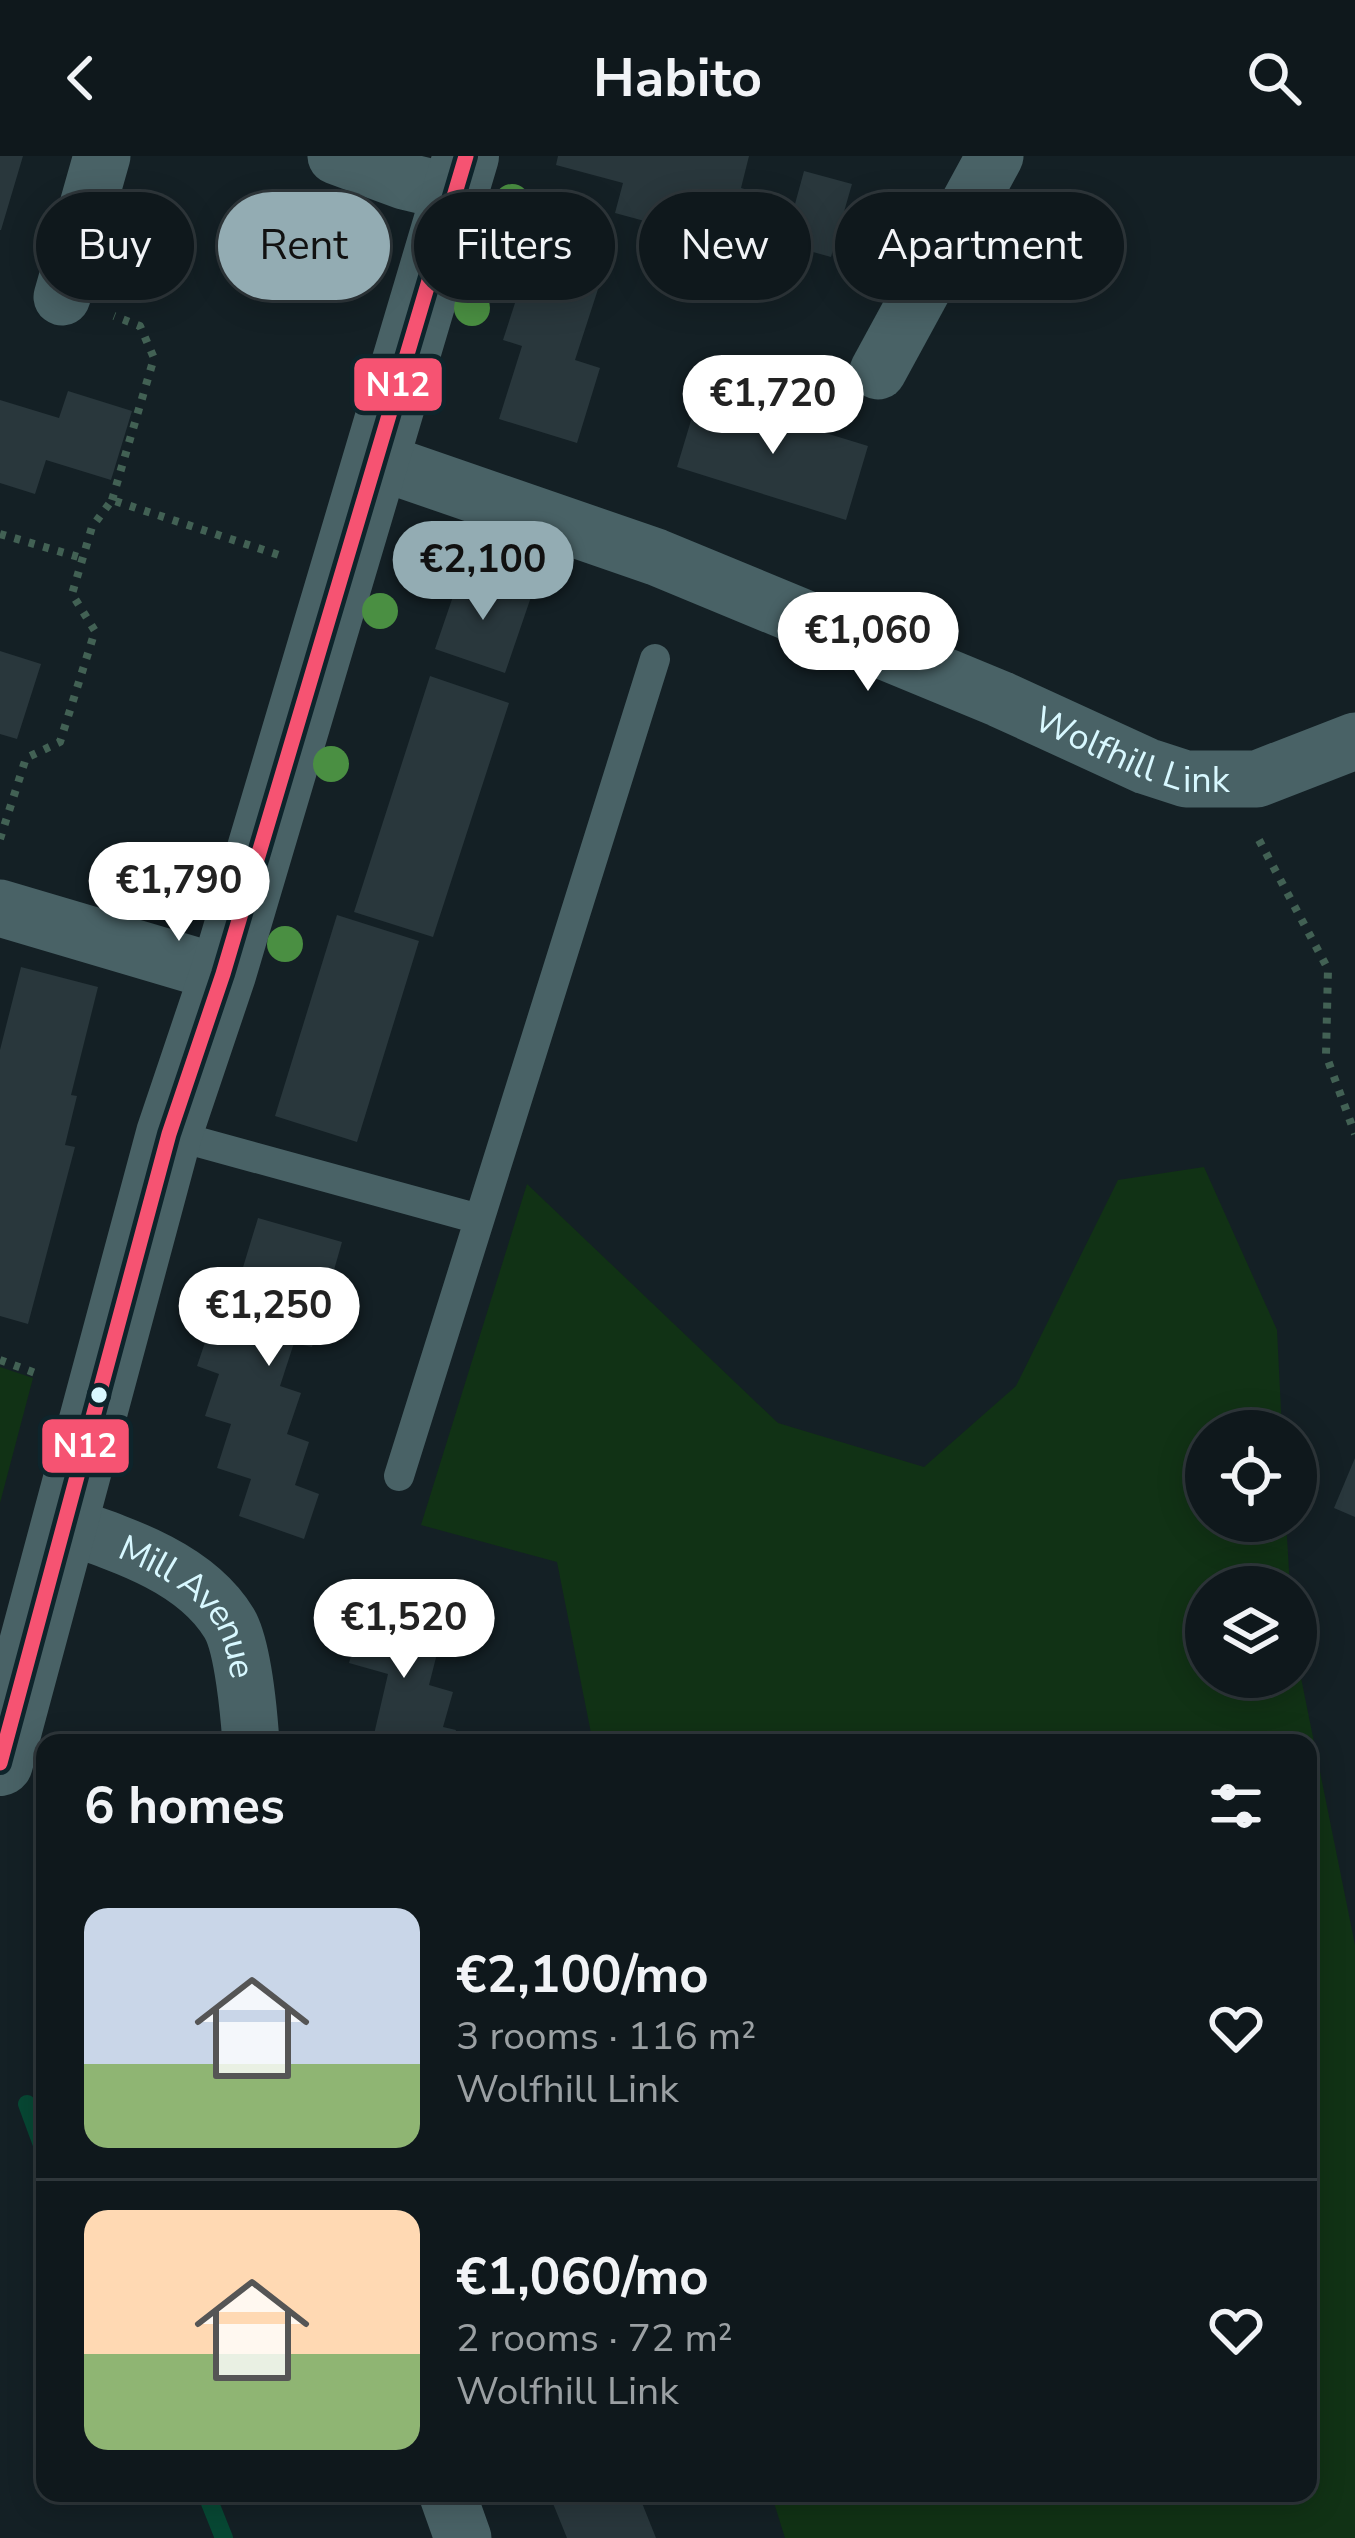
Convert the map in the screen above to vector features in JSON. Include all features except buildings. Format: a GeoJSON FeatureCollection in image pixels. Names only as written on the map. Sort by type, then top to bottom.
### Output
{"type":"FeatureCollection","features":[{"type":"Feature","properties":{"kind":"street"},"geometry":{"type":"LineString","coordinates":[[92,192],[102,156]]}},
{"type":"Feature","properties":{"kind":"street"},"geometry":{"type":"LineString","coordinates":[[0,1763],[169,1134],[223,974],[460,175],[404,181],[336,156]]}},
{"type":"Feature","properties":{"kind":"street"},"geometry":{"type":"LineString","coordinates":[[878,370],[994,156]]}},
{"type":"Feature","properties":{"kind":"street","name":"Wolfhill Link"},"geometry":{"type":"LineString","coordinates":[[375,460],[656,556],[1186,779],[1228,782],[1282,772],[1355,742]]}},
{"type":"Feature","properties":{"kind":"street"},"geometry":{"type":"LineString","coordinates":[[0,908],[223,974]]}},
{"type":"Feature","properties":{"kind":"street","name":"Mill Avenue"},"geometry":{"type":"LineString","coordinates":[[62,1524],[161,1563],[202,1590],[231,1626],[249,1734]]}},
{"type":"Feature","properties":{"kind":"street"},"geometry":{"type":"LineString","coordinates":[[450,2502],[464,2538]]}},
{"type":"Feature","properties":{"kind":"lane"},"geometry":{"type":"LineString","coordinates":[[399,1476],[655,659]]}},
{"type":"Feature","properties":{"kind":"lane"},"geometry":{"type":"LineString","coordinates":[[169,1134],[479,1219]]}},
{"type":"Feature","properties":{"kind":"path"},"geometry":{"type":"LineString","coordinates":[[0,839],[26,758],[60,742],[95,631],[73,594],[92,527],[112,500],[154,358],[140,326],[72,300]]}},
{"type":"Feature","properties":{"kind":"path"},"geometry":{"type":"LineString","coordinates":[[112,500],[279,555]]}},
{"type":"Feature","properties":{"kind":"path"},"geometry":{"type":"LineString","coordinates":[[0,534],[82,558]]}},
{"type":"Feature","properties":{"kind":"path"},"geometry":{"type":"LineString","coordinates":[[1228,782],[1328,969],[1326,1055],[1355,1134]]}},
{"type":"Feature","properties":{"kind":"path"},"geometry":{"type":"LineString","coordinates":[[0,1360],[39,1374]]}},
{"type":"Feature","properties":{"kind":"green space"},"geometry":{"type":"Polygon","coordinates":[[[1204,1167],[1277,1330],[1281,1410],[1185,1410],[1185,1542],[1287,1542],[1289,1566],[1185,1566],[1185,1698],[1305,1698],[1312,1734],[591,1734],[557,1562],[421,1525],[527,1184],[778,1423],[924,1467],[1016,1386],[1118,1180],[1204,1167]]]}},
{"type":"Feature","properties":{"kind":"green space"},"geometry":{"type":"Polygon","coordinates":[[[0,1367],[33,1378],[0,1503],[0,1367]]]}},
{"type":"Feature","properties":{"kind":"green space"},"geometry":{"type":"Polygon","coordinates":[[[1317,1757],[1355,1945],[1355,2538],[785,2538],[774,2502],[1317,2502],[1317,1757]]]}},
{"type":"Feature","properties":{"kind":"waterway"},"geometry":{"type":"LineString","coordinates":[[27,2104],[36,2128]]}},
{"type":"Feature","properties":{"kind":"waterway"},"geometry":{"type":"LineString","coordinates":[[210,2502],[224,2538]]}},
{"type":"Feature","properties":{"kind":"transit line","name":"N12"},"geometry":{"type":"LineString","coordinates":[[0,1763],[169,1134],[223,974],[466,156]]}}]}
